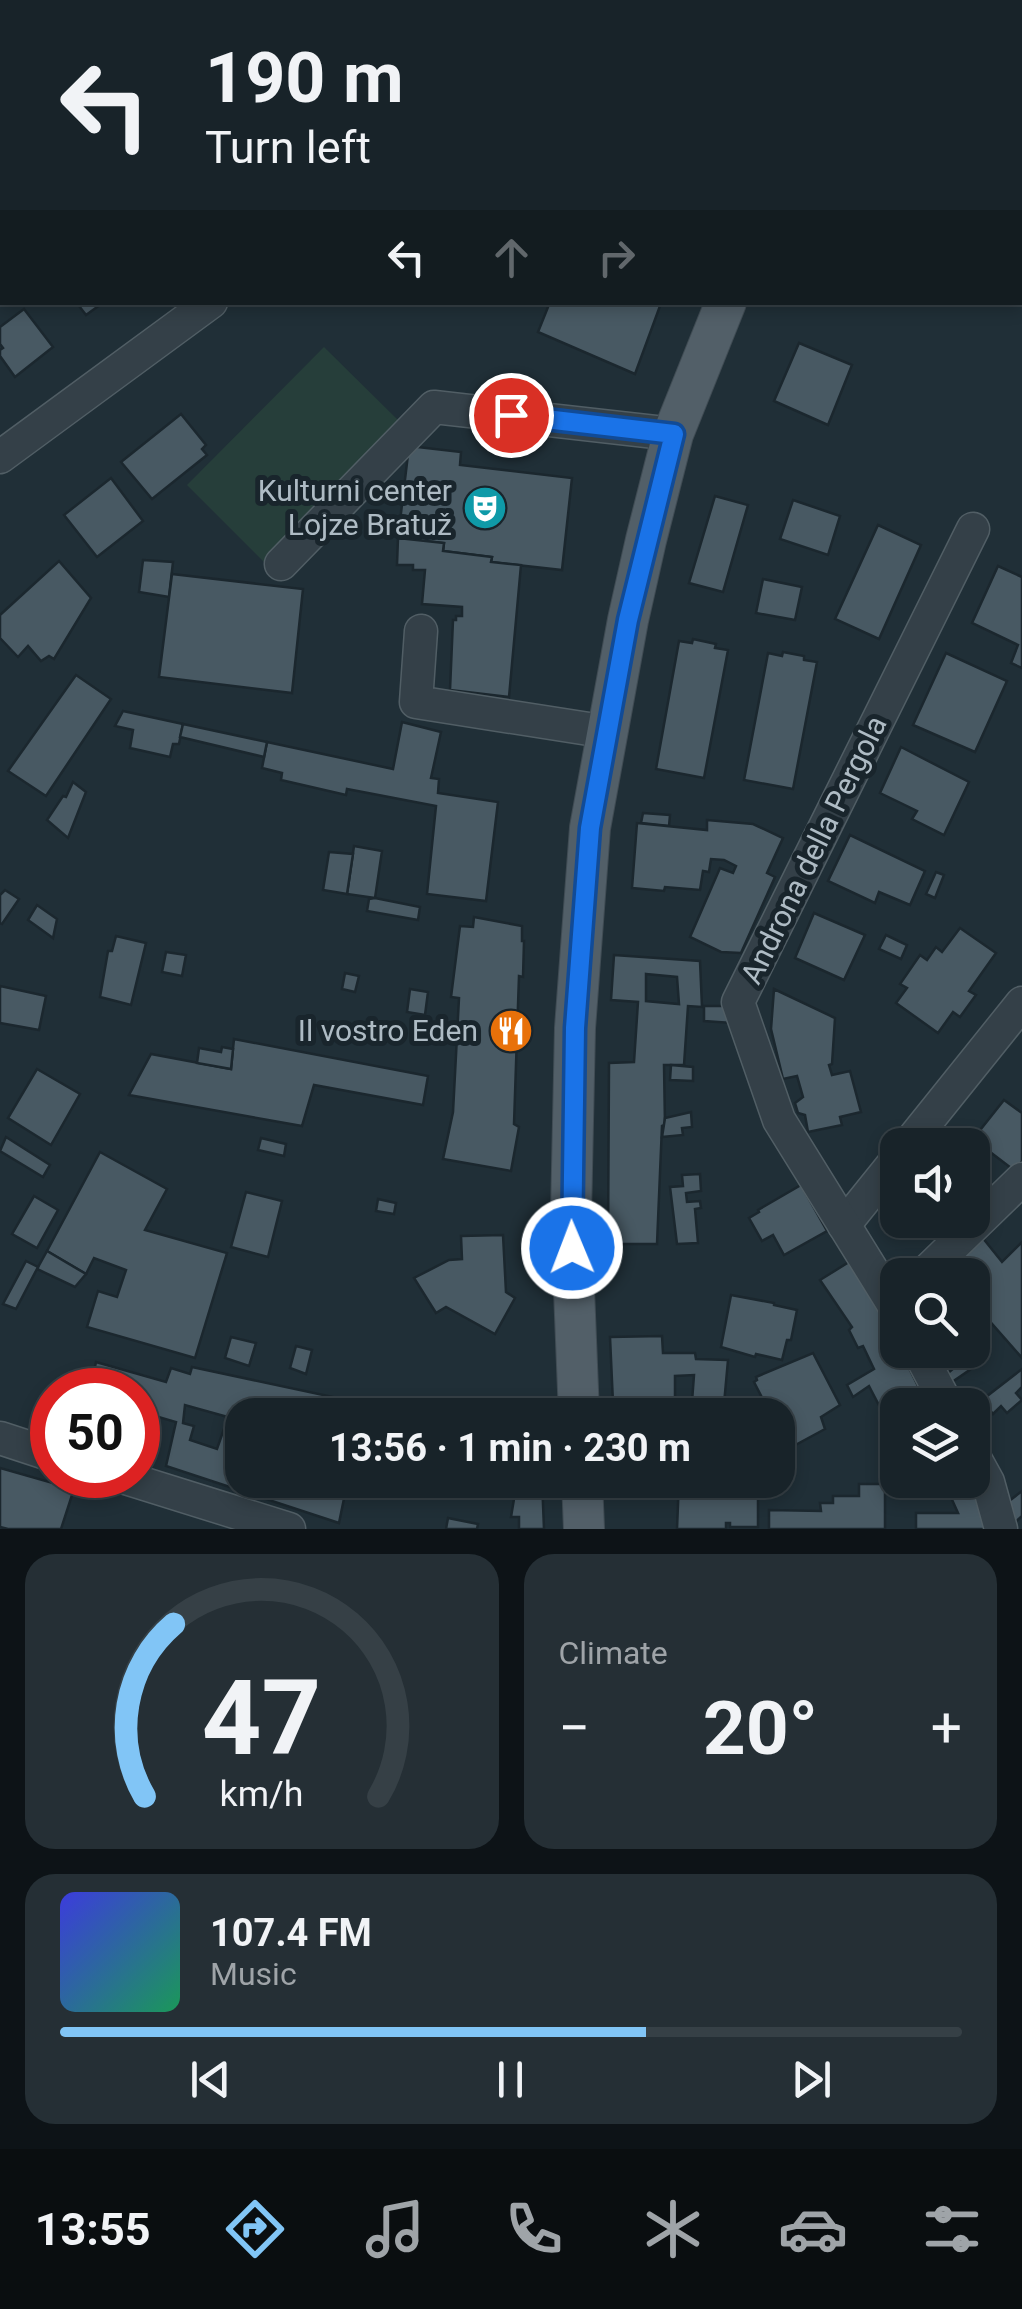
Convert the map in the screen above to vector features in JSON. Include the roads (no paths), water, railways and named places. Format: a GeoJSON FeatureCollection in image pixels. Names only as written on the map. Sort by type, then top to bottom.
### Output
{"type":"FeatureCollection","features":[{"type":"Feature","properties":{"kind":"main road"},"geometry":{"type":"LineString","coordinates":[[578,1398],[571,1215],[575,1028],[590,828],[635,588],[674,434],[725,305]]}},
{"type":"Feature","properties":{"kind":"main road"},"geometry":{"type":"LineString","coordinates":[[583,1498],[584,1529]]}},
{"type":"Feature","properties":{"kind":"street"},"geometry":{"type":"LineString","coordinates":[[0,457],[207,305]]}},
{"type":"Feature","properties":{"kind":"street"},"geometry":{"type":"LineString","coordinates":[[282,564],[434,406],[674,434]]}},
{"type":"Feature","properties":{"kind":"street","name":"Androna della Pergola"},"geometry":{"type":"LineString","coordinates":[[880,1280],[779,1120],[738,1002],[973,529]]}},
{"type":"Feature","properties":{"kind":"street"},"geometry":{"type":"LineString","coordinates":[[421,631],[416,702],[608,732]]}},
{"type":"Feature","properties":{"kind":"street"},"geometry":{"type":"LineString","coordinates":[[922,1128],[1022,1003]]}},
{"type":"Feature","properties":{"kind":"street"},"geometry":{"type":"LineString","coordinates":[[941,1258],[1022,1178]]}},
{"type":"Feature","properties":{"kind":"street"},"geometry":{"type":"LineString","coordinates":[[844,1225],[880,1180]]}},
{"type":"Feature","properties":{"kind":"street"},"geometry":{"type":"LineString","coordinates":[[0,1438],[30,1448]]}},
{"type":"Feature","properties":{"kind":"street"},"geometry":{"type":"LineString","coordinates":[[990,1489],[1001,1529]]}},
{"type":"Feature","properties":{"kind":"street"},"geometry":{"type":"LineString","coordinates":[[160,1492],[239,1522],[288,1529]]}},
{"type":"Feature","properties":{"kind":"place","name":"Kulturni center Lojze Bratuž"},"geometry":{"type":"Point","coordinates":[485,508]}},
{"type":"Feature","properties":{"kind":"place","name":"Il vostro Eden"},"geometry":{"type":"Point","coordinates":[511,1031]}}]}
